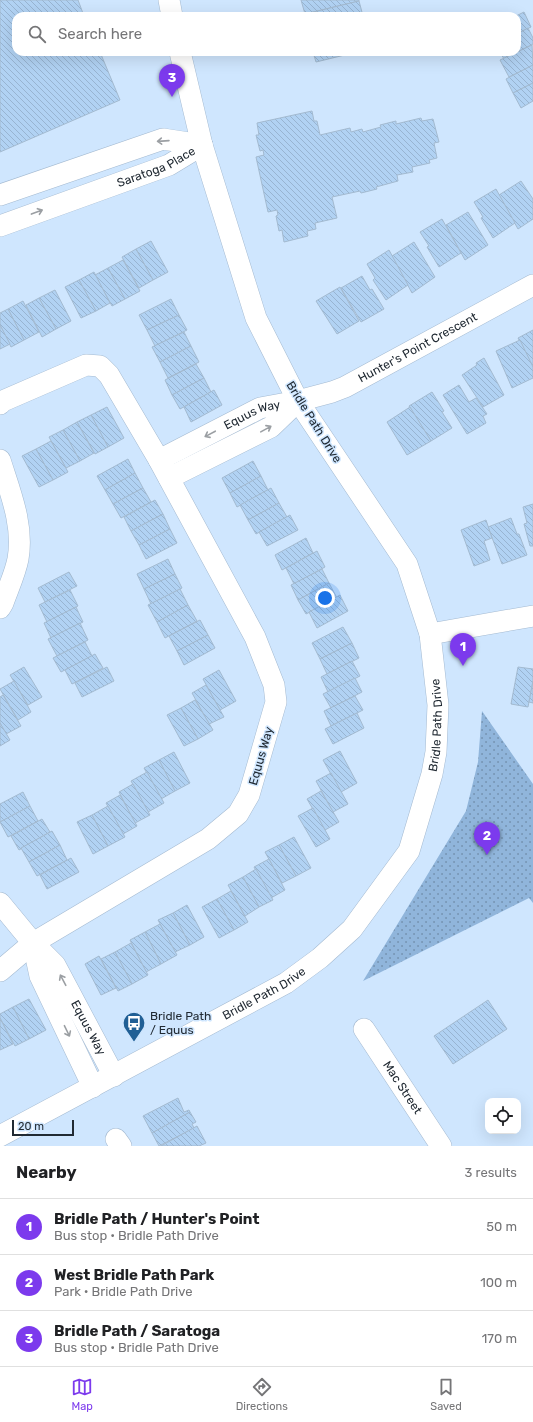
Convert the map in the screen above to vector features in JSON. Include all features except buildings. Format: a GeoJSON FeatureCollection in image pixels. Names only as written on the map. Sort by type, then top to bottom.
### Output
{"type":"FeatureCollection","features":[{"type":"Feature","properties":{"kind":"street"},"geometry":{"type":"LineString","coordinates":[[169,0],[171,12]]}},
{"type":"Feature","properties":{"kind":"street","name":"Bridle Path Drive"},"geometry":{"type":"LineString","coordinates":[[0,1136],[286,983],[320,958],[352,929],[409,851],[432,774],[436,752],[438,705],[430,634],[407,564],[298,401],[256,318],[202,145],[181,56]]}},
{"type":"Feature","properties":{"kind":"street","name":"Saratoga Place"},"geometry":{"type":"LineString","coordinates":[[0,195],[163,139],[202,145]]}},
{"type":"Feature","properties":{"kind":"street","name":"Saratoga Place"},"geometry":{"type":"LineString","coordinates":[[0,226],[169,165],[202,145]]}},
{"type":"Feature","properties":{"kind":"street","name":"Hunter's Point Crescent"},"geometry":{"type":"LineString","coordinates":[[298,401],[345,387],[533,285]]}},
{"type":"Feature","properties":{"kind":"street","name":"Equus Way"},"geometry":{"type":"LineString","coordinates":[[0,404],[3,401],[86,365],[100,366],[109,375],[159,460],[255,637],[274,685],[276,702],[250,796],[238,814],[208,839],[33,943],[0,971]]}},
{"type":"Feature","properties":{"kind":"street","name":"Equus Way"},"geometry":{"type":"LineString","coordinates":[[159,460],[260,408],[298,401]]}},
{"type":"Feature","properties":{"kind":"street","name":"Equus Way"},"geometry":{"type":"LineString","coordinates":[[169,478],[271,427],[298,401]]}},
{"type":"Feature","properties":{"kind":"street"},"geometry":{"type":"LineString","coordinates":[[0,460],[15,508],[20,535],[18,560],[0,608]]}},
{"type":"Feature","properties":{"kind":"street"},"geometry":{"type":"LineString","coordinates":[[430,634],[533,616]]}},
{"type":"Feature","properties":{"kind":"street","name":"Equus Way"},"geometry":{"type":"LineString","coordinates":[[0,903],[33,943],[55,965],[114,1076]]}},
{"type":"Feature","properties":{"kind":"street","name":"Equus Way"},"geometry":{"type":"LineString","coordinates":[[33,943],[40,976],[93,1087]]}},
{"type":"Feature","properties":{"kind":"street","name":"Mac Street"},"geometry":{"type":"LineString","coordinates":[[364,1029],[441,1146]]}},
{"type":"Feature","properties":{"kind":"shaded area"},"geometry":{"type":"Polygon","coordinates":[[[482,711],[533,784],[533,903],[529,898],[363,981],[466,811],[478,762],[482,711]]]}},
{"type":"Feature","properties":{"kind":"place","name":"Bridle Path / Saratoga"},"geometry":{"type":"Point","coordinates":[172,97]}},
{"type":"Feature","properties":{"kind":"place","name":"Bridle Path / Hunter's Point"},"geometry":{"type":"Point","coordinates":[463,666]}},
{"type":"Feature","properties":{"kind":"place","name":"West Bridle Path Park"},"geometry":{"type":"Point","coordinates":[487,855]}},
{"type":"Feature","properties":{"kind":"place","name":"Bridle Path / Equus"},"geometry":{"type":"Point","coordinates":[134,1042]}}]}
